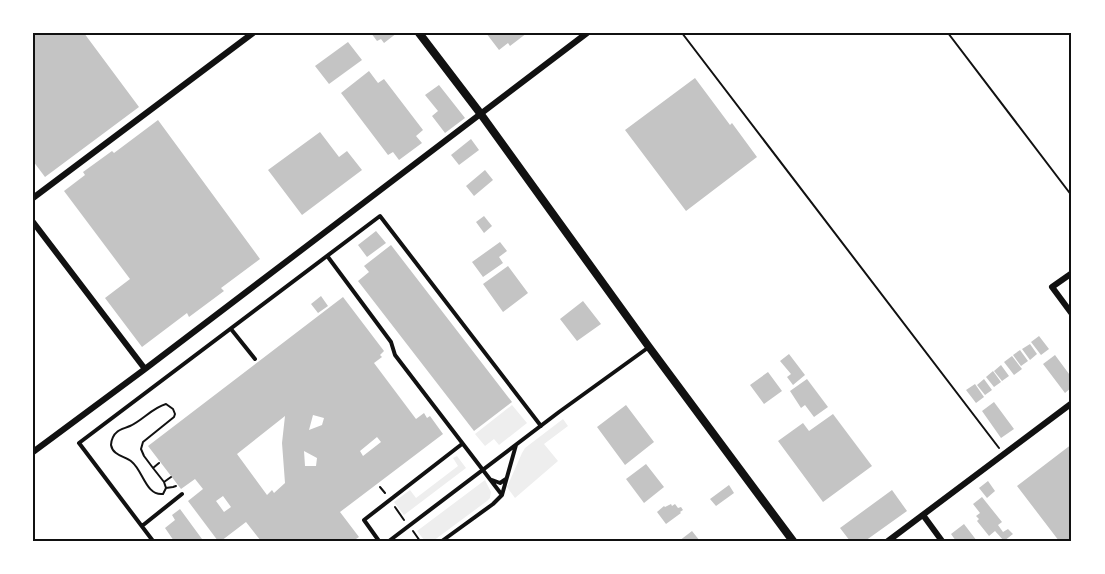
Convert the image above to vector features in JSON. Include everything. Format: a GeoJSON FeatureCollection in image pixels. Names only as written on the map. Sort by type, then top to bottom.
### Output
{"type":"FeatureCollection","features":[{"type":"Feature","properties":{"kind":"street"},"geometry":{"type":"LineString","coordinates":[[33,198],[253,33]]}},
{"type":"Feature","properties":{"kind":"street"},"geometry":{"type":"LineString","coordinates":[[419,33],[794,541]]}},
{"type":"Feature","properties":{"kind":"street"},"geometry":{"type":"LineString","coordinates":[[33,452],[588,33]]}},
{"type":"Feature","properties":{"kind":"street"},"geometry":{"type":"LineString","coordinates":[[33,222],[145,369]]}},
{"type":"Feature","properties":{"kind":"street"},"geometry":{"type":"LineString","coordinates":[[1072,273],[1052,287],[1072,314]]}},
{"type":"Feature","properties":{"kind":"street"},"geometry":{"type":"LineString","coordinates":[[888,541],[1072,403]]}},
{"type":"Feature","properties":{"kind":"street"},"geometry":{"type":"LineString","coordinates":[[923,515],[942,541]]}},
{"type":"Feature","properties":{"kind":"lane"},"geometry":{"type":"LineString","coordinates":[[153,541],[79,443],[380,216],[541,426]]}},
{"type":"Feature","properties":{"kind":"lane"},"geometry":{"type":"LineString","coordinates":[[328,256],[391,342],[395,355],[502,495]]}},
{"type":"Feature","properties":{"kind":"lane"},"geometry":{"type":"LineString","coordinates":[[231,329],[255,359]]}},
{"type":"Feature","properties":{"kind":"lane"},"geometry":{"type":"LineString","coordinates":[[389,541],[649,347]]}},
{"type":"Feature","properties":{"kind":"lane"},"geometry":{"type":"LineString","coordinates":[[379,541],[364,520],[462,444]]}},
{"type":"Feature","properties":{"kind":"lane"},"geometry":{"type":"LineString","coordinates":[[442,541],[502,495],[517,444]]}},
{"type":"Feature","properties":{"kind":"lane"},"geometry":{"type":"LineString","coordinates":[[491,480],[500,483],[507,478]]}},
{"type":"Feature","properties":{"kind":"lane"},"geometry":{"type":"LineString","coordinates":[[142,526],[182,494]]}},
{"type":"Feature","properties":{"kind":"path"},"geometry":{"type":"LineString","coordinates":[[682,33],[1004,454]]}},
{"type":"Feature","properties":{"kind":"path"},"geometry":{"type":"LineString","coordinates":[[948,33],[1072,196]]}},
{"type":"Feature","properties":{"kind":"path"},"geometry":{"type":"LineString","coordinates":[[166,404],[173,409],[174,417],[143,442],[141,449],[153,468],[165,482],[166,488],[163,494],[152,491],[134,463],[114,451],[111,445],[112,439],[116,432],[131,426],[159,406],[166,404]]}},
{"type":"Feature","properties":{"kind":"path"},"geometry":{"type":"LineString","coordinates":[[153,468],[159,463]]}},
{"type":"Feature","properties":{"kind":"path"},"geometry":{"type":"LineString","coordinates":[[165,482],[171,477]]}},
{"type":"Feature","properties":{"kind":"path"},"geometry":{"type":"LineString","coordinates":[[166,488],[176,486]]}},
{"type":"Feature","properties":{"kind":"path"},"geometry":{"type":"LineString","coordinates":[[380,487],[420,541]]}},
{"type":"Feature","properties":{"kind":"shaded area"},"geometry":{"type":"Polygon","coordinates":[[[512,405],[527,423],[499,445],[494,439],[485,446],[475,434],[512,405]]]}},
{"type":"Feature","properties":{"kind":"shaded area"},"geometry":{"type":"Polygon","coordinates":[[[563,419],[568,426],[544,444],[558,461],[515,498],[507,487],[525,448],[563,419]]]}},
{"type":"Feature","properties":{"kind":"shaded area"},"geometry":{"type":"Polygon","coordinates":[[[457,456],[466,468],[404,515],[394,502],[410,490],[416,498],[458,466],[453,458],[457,456]]]}},
{"type":"Feature","properties":{"kind":"shaded area"},"geometry":{"type":"Polygon","coordinates":[[[485,480],[491,492],[490,498],[433,541],[425,541],[417,531],[485,480]]]}},
{"type":"Feature","properties":{"kind":"building"},"geometry":{"type":"Polygon","coordinates":[[[33,33],[84,33],[139,107],[45,177],[33,161],[33,33]]]}},
{"type":"Feature","properties":{"kind":"building"},"geometry":{"type":"Polygon","coordinates":[[[371,33],[397,33],[384,43],[381,39],[377,41],[371,33]]]}},
{"type":"Feature","properties":{"kind":"building"},"geometry":{"type":"Polygon","coordinates":[[[486,33],[527,33],[510,46],[508,43],[499,50],[486,33]]]}},
{"type":"Feature","properties":{"kind":"building"},"geometry":{"type":"Polygon","coordinates":[[[348,42],[362,60],[329,84],[315,66],[348,42]]]}},
{"type":"Feature","properties":{"kind":"building"},"geometry":{"type":"Polygon","coordinates":[[[369,71],[378,83],[384,79],[423,130],[416,136],[422,143],[399,160],[393,152],[388,155],[341,93],[369,71]]]}},
{"type":"Feature","properties":{"kind":"building"},"geometry":{"type":"Polygon","coordinates":[[[695,78],[757,157],[686,211],[625,130],[695,78]]]}},
{"type":"Feature","properties":{"kind":"building"},"geometry":{"type":"Polygon","coordinates":[[[439,85],[465,118],[445,133],[432,116],[438,111],[425,95],[439,85]]]}},
{"type":"Feature","properties":{"kind":"building"},"geometry":{"type":"Polygon","coordinates":[[[158,120],[260,259],[221,288],[224,291],[189,317],[187,313],[142,347],[105,298],[130,279],[64,191],[85,175],[83,172],[112,151],[114,153],[158,120]]]}},
{"type":"Feature","properties":{"kind":"building"},"geometry":{"type":"Polygon","coordinates":[[[320,132],[339,157],[347,151],[362,170],[302,215],[268,170],[320,132]]]}},
{"type":"Feature","properties":{"kind":"building"},"geometry":{"type":"Polygon","coordinates":[[[471,139],[479,150],[459,165],[451,155],[471,139]]]}},
{"type":"Feature","properties":{"kind":"building"},"geometry":{"type":"Polygon","coordinates":[[[485,170],[493,180],[474,196],[466,186],[485,170]]]}},
{"type":"Feature","properties":{"kind":"building"},"geometry":{"type":"Polygon","coordinates":[[[484,216],[492,226],[484,233],[476,222],[484,216]]]}},
{"type":"Feature","properties":{"kind":"building"},"geometry":{"type":"Polygon","coordinates":[[[376,231],[386,243],[367,257],[358,245],[376,231]]]}},
{"type":"Feature","properties":{"kind":"building"},"geometry":{"type":"Polygon","coordinates":[[[500,242],[507,251],[499,257],[503,263],[483,277],[472,262],[500,242]]]}},
{"type":"Feature","properties":{"kind":"building"},"geometry":{"type":"Polygon","coordinates":[[[391,245],[512,402],[474,431],[358,281],[369,272],[364,266],[391,245]]]}},
{"type":"Feature","properties":{"kind":"building"},"geometry":{"type":"Polygon","coordinates":[[[508,266],[528,293],[503,312],[483,284],[508,266]]]}},
{"type":"Feature","properties":{"kind":"building"},"geometry":{"type":"Polygon","coordinates":[[[321,296],[328,306],[318,313],[311,304],[321,296]]]}},
{"type":"Feature","properties":{"kind":"building"},"geometry":{"type":"Polygon","coordinates":[[[343,297],[384,351],[380,355],[382,357],[374,363],[416,419],[424,413],[427,418],[430,416],[443,434],[340,512],[359,537],[353,541],[261,541],[246,522],[218,541],[188,501],[203,489],[195,479],[181,489],[148,446],[343,297]],[[313,415],[309,430],[322,425],[324,418],[313,415]],[[285,416],[237,454],[267,495],[272,490],[274,493],[285,483],[282,443],[285,416]],[[377,437],[360,451],[363,456],[381,442],[377,437]],[[304,451],[305,466],[316,466],[317,458],[304,451]],[[223,496],[216,501],[224,512],[231,507],[223,496]]]}},
{"type":"Feature","properties":{"kind":"building"},"geometry":{"type":"Polygon","coordinates":[[[583,301],[601,324],[577,341],[560,319],[583,301]]]}},
{"type":"Feature","properties":{"kind":"building"},"geometry":{"type":"Polygon","coordinates":[[[1039,336],[1049,349],[1041,355],[1031,342],[1039,336]]]}},
{"type":"Feature","properties":{"kind":"building"},"geometry":{"type":"Polygon","coordinates":[[[1030,344],[1037,354],[1030,360],[1022,349],[1030,344]]]}},
{"type":"Feature","properties":{"kind":"building"},"geometry":{"type":"Polygon","coordinates":[[[1020,350],[1028,361],[1021,366],[1013,355],[1020,350]]]}},
{"type":"Feature","properties":{"kind":"building"},"geometry":{"type":"Polygon","coordinates":[[[789,354],[805,375],[793,385],[787,377],[791,374],[780,361],[789,354]]]}},
{"type":"Feature","properties":{"kind":"building"},"geometry":{"type":"Polygon","coordinates":[[[1055,355],[1072,378],[1072,387],[1065,393],[1043,364],[1055,355]]]}},
{"type":"Feature","properties":{"kind":"building"},"geometry":{"type":"Polygon","coordinates":[[[1012,356],[1022,369],[1014,375],[1004,362],[1012,356]]]}},
{"type":"Feature","properties":{"kind":"building"},"geometry":{"type":"Polygon","coordinates":[[[1001,365],[1009,376],[1002,381],[994,371],[1001,365]]]}},
{"type":"Feature","properties":{"kind":"building"},"geometry":{"type":"Polygon","coordinates":[[[993,371],[1001,382],[994,387],[986,377],[993,371]]]}},
{"type":"Feature","properties":{"kind":"building"},"geometry":{"type":"Polygon","coordinates":[[[768,372],[782,391],[764,404],[750,385],[768,372]]]}},
{"type":"Feature","properties":{"kind":"building"},"geometry":{"type":"Polygon","coordinates":[[[807,379],[828,407],[814,417],[805,405],[801,408],[790,391],[807,379]]]}},
{"type":"Feature","properties":{"kind":"building"},"geometry":{"type":"Polygon","coordinates":[[[984,379],[992,390],[985,395],[977,385],[984,379]]]}},
{"type":"Feature","properties":{"kind":"building"},"geometry":{"type":"Polygon","coordinates":[[[975,384],[984,397],[976,403],[966,390],[975,384]]]}},
{"type":"Feature","properties":{"kind":"building"},"geometry":{"type":"Polygon","coordinates":[[[994,402],[1014,429],[1001,438],[982,411],[994,402]]]}},
{"type":"Feature","properties":{"kind":"building"},"geometry":{"type":"Polygon","coordinates":[[[626,405],[654,442],[625,465],[597,427],[626,405]]]}},
{"type":"Feature","properties":{"kind":"building"},"geometry":{"type":"Polygon","coordinates":[[[833,414],[872,466],[823,502],[778,441],[803,423],[809,431],[833,414]]]}},
{"type":"Feature","properties":{"kind":"building"},"geometry":{"type":"Polygon","coordinates":[[[1072,444],[1072,541],[1059,541],[1017,486],[1072,444]]]}},
{"type":"Feature","properties":{"kind":"building"},"geometry":{"type":"Polygon","coordinates":[[[646,464],[664,487],[644,503],[626,479],[646,464]]]}},
{"type":"Feature","properties":{"kind":"building"},"geometry":{"type":"Polygon","coordinates":[[[988,481],[995,491],[987,498],[979,488],[988,481]]]}},
{"type":"Feature","properties":{"kind":"building"},"geometry":{"type":"Polygon","coordinates":[[[729,485],[734,493],[716,506],[710,499],[729,485]]]}},
{"type":"Feature","properties":{"kind":"building"},"geometry":{"type":"Polygon","coordinates":[[[892,490],[907,511],[865,541],[850,541],[840,528],[892,490]]]}},
{"type":"Feature","properties":{"kind":"building"},"geometry":{"type":"Polygon","coordinates":[[[982,497],[1002,522],[998,525],[1003,532],[1008,529],[1013,534],[1004,541],[995,531],[989,536],[977,521],[979,519],[976,516],[980,513],[973,504],[982,497]]]}},
{"type":"Feature","properties":{"kind":"building"},"geometry":{"type":"Polygon","coordinates":[[[671,504],[683,510],[666,524],[657,512],[671,504]]]}},
{"type":"Feature","properties":{"kind":"building"},"geometry":{"type":"Polygon","coordinates":[[[180,509],[202,539],[200,541],[174,541],[165,528],[175,520],[172,515],[180,509]]]}},
{"type":"Feature","properties":{"kind":"building"},"geometry":{"type":"Polygon","coordinates":[[[964,524],[977,541],[956,541],[951,534],[964,524]]]}},
{"type":"Feature","properties":{"kind":"building"},"geometry":{"type":"Polygon","coordinates":[[[692,531],[700,541],[679,541],[692,531]]]}}]}
